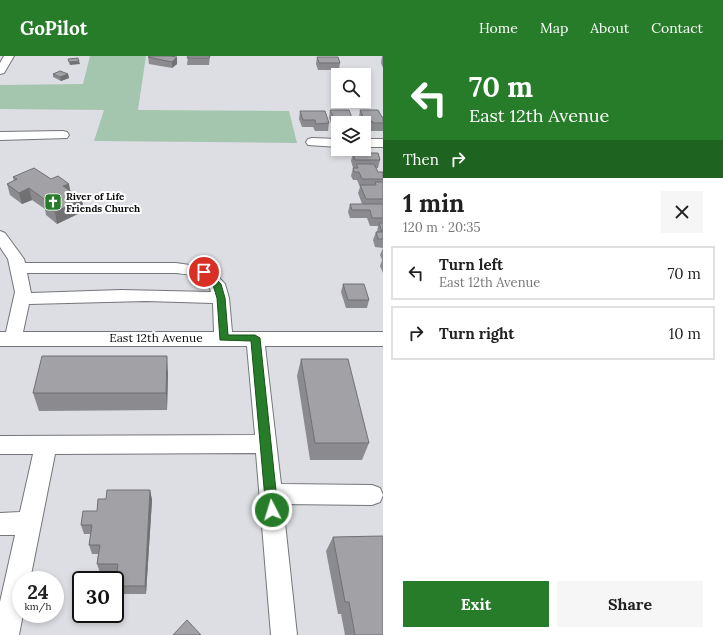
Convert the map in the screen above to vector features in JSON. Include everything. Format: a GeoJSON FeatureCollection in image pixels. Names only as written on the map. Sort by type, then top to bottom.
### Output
{"type":"FeatureCollection","features":[{"type":"Feature","properties":{"kind":"street"},"geometry":{"type":"LineString","coordinates":[[0,71],[9,56]]}},
{"type":"Feature","properties":{"kind":"street"},"geometry":{"type":"LineString","coordinates":[[0,136],[63,135]]}},
{"type":"Feature","properties":{"kind":"street"},"geometry":{"type":"LineString","coordinates":[[312,142],[331,143]]}},
{"type":"Feature","properties":{"kind":"street"},"geometry":{"type":"LineString","coordinates":[[371,143],[383,143]]}},
{"type":"Feature","properties":{"kind":"street"},"geometry":{"type":"LineString","coordinates":[[0,236],[16,259],[23,292],[6,339]]}},
{"type":"Feature","properties":{"kind":"street"},"geometry":{"type":"LineString","coordinates":[[18,268],[176,268],[204,272],[217,284],[221,298],[223,338]]}},
{"type":"Feature","properties":{"kind":"street"},"geometry":{"type":"LineString","coordinates":[[21,299],[102,296],[187,296],[221,298]]}},
{"type":"Feature","properties":{"kind":"street"},"geometry":{"type":"LineString","coordinates":[[255,338],[284,635]]}},
{"type":"Feature","properties":{"kind":"street","name":"East 12th Avenue"},"geometry":{"type":"LineString","coordinates":[[6,339],[383,339]]}},
{"type":"Feature","properties":{"kind":"street"},"geometry":{"type":"LineString","coordinates":[[0,445],[266,444]]}},
{"type":"Feature","properties":{"kind":"street"},"geometry":{"type":"LineString","coordinates":[[6,635],[46,445]]}},
{"type":"Feature","properties":{"kind":"street"},"geometry":{"type":"LineString","coordinates":[[270,494],[372,495]]}},
{"type":"Feature","properties":{"kind":"street"},"geometry":{"type":"LineString","coordinates":[[0,524],[29,524]]}},
{"type":"Feature","properties":{"kind":"green space"},"geometry":{"type":"Polygon","coordinates":[[[90,56],[146,56],[138,110],[289,111],[297,143],[94,141],[104,110],[0,109],[0,85],[83,84],[90,56]]]}},
{"type":"Feature","properties":{"kind":"building"},"geometry":{"type":"Polygon","coordinates":[[[188,56],[210,56],[209,58],[187,58],[188,56]]]}},
{"type":"Feature","properties":{"kind":"building"},"geometry":{"type":"Polygon","coordinates":[[[148,57],[177,57],[172,62],[148,57]]]}},
{"type":"Feature","properties":{"kind":"building"},"geometry":{"type":"Polygon","coordinates":[[[317,57],[338,57],[340,63],[319,63],[317,57]]]}},
{"type":"Feature","properties":{"kind":"building"},"geometry":{"type":"Polygon","coordinates":[[[78,58],[79,61],[69,62],[68,59],[78,58]]]}},
{"type":"Feature","properties":{"kind":"building"},"geometry":{"type":"Polygon","coordinates":[[[60,71],[68,74],[60,77],[53,74],[60,71]]]}},
{"type":"Feature","properties":{"kind":"building"},"geometry":{"type":"Polygon","coordinates":[[[330,110],[349,110],[351,116],[333,116],[330,110]]]}},
{"type":"Feature","properties":{"kind":"building"},"geometry":{"type":"Polygon","coordinates":[[[360,110],[378,110],[383,117],[383,123],[373,123],[371,121],[371,116],[363,116],[360,110]]]}},
{"type":"Feature","properties":{"kind":"building"},"geometry":{"type":"Polygon","coordinates":[[[300,111],[325,111],[329,123],[316,124],[315,120],[303,120],[300,111]]]}},
{"type":"Feature","properties":{"kind":"building"},"geometry":{"type":"Polygon","coordinates":[[[371,153],[378,153],[380,160],[355,160],[354,156],[371,156],[371,153]]]}},
{"type":"Feature","properties":{"kind":"building"},"geometry":{"type":"Polygon","coordinates":[[[356,164],[374,164],[378,172],[383,172],[383,179],[362,179],[359,172],[354,172],[353,168],[358,168],[356,164]]]}},
{"type":"Feature","properties":{"kind":"building"},"geometry":{"type":"Polygon","coordinates":[[[34,168],[51,179],[58,176],[69,184],[63,186],[82,199],[55,212],[44,204],[48,202],[29,188],[19,193],[7,184],[17,179],[13,177],[34,168]]]}},
{"type":"Feature","properties":{"kind":"building"},"geometry":{"type":"Polygon","coordinates":[[[375,182],[383,182],[383,199],[366,199],[360,185],[376,185],[375,182]]]}},
{"type":"Feature","properties":{"kind":"building"},"geometry":{"type":"Polygon","coordinates":[[[350,204],[383,204],[383,218],[372,218],[370,210],[352,210],[350,204]]]}},
{"type":"Feature","properties":{"kind":"building"},"geometry":{"type":"Polygon","coordinates":[[[379,223],[383,223],[383,239],[378,239],[376,232],[382,232],[379,223]]]}},
{"type":"Feature","properties":{"kind":"building"},"geometry":{"type":"Polygon","coordinates":[[[343,284],[364,284],[369,300],[348,300],[343,284]]]}},
{"type":"Feature","properties":{"kind":"building"},"geometry":{"type":"Polygon","coordinates":[[[42,356],[167,356],[166,393],[33,393],[42,356]]]}},
{"type":"Feature","properties":{"kind":"building"},"geometry":{"type":"Polygon","coordinates":[[[301,359],[348,359],[369,443],[315,443],[301,359]]]}},
{"type":"Feature","properties":{"kind":"building"},"geometry":{"type":"Polygon","coordinates":[[[107,490],[150,490],[145,586],[124,586],[124,571],[117,571],[118,564],[97,564],[100,545],[89,545],[92,525],[81,525],[83,511],[97,511],[98,499],[106,499],[107,490]]]}},
{"type":"Feature","properties":{"kind":"building"},"geometry":{"type":"Polygon","coordinates":[[[383,536],[383,635],[355,635],[349,602],[345,602],[333,537],[383,536]]]}},
{"type":"Feature","properties":{"kind":"building"},"geometry":{"type":"Polygon","coordinates":[[[187,620],[201,635],[173,635],[187,620]]]}},
{"type":"Feature","properties":{"kind":"place","name":"River of Life Friends Church"},"geometry":{"type":"Point","coordinates":[53,202]}},
{"type":"Feature","properties":{"kind":"route"},"geometry":{"type":"LineString","coordinates":[[204,272],[217,284],[223,312],[223,338],[255,338],[272,510]]}}]}
